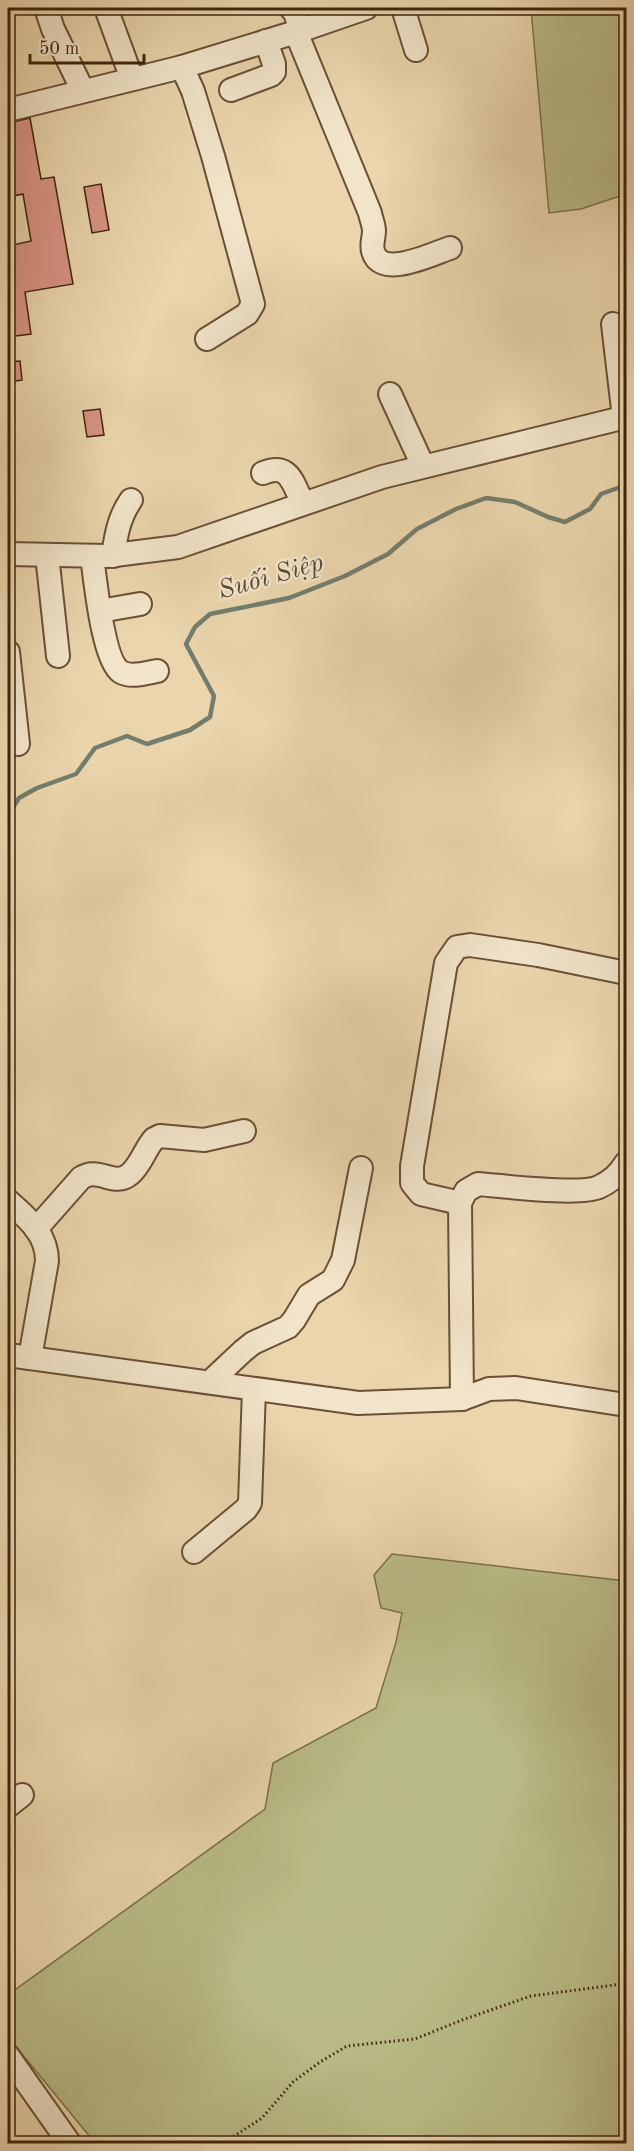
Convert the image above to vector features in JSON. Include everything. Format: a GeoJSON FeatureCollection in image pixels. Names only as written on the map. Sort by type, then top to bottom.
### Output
{"type":"FeatureCollection","features":[{"type":"Feature","properties":{"kind":"street"},"geometry":{"type":"LineString","coordinates":[[46,8],[53,29],[82,91]]}},
{"type":"Feature","properties":{"kind":"street"},"geometry":{"type":"LineString","coordinates":[[106,8],[132,79]]}},
{"type":"Feature","properties":{"kind":"street"},"geometry":{"type":"LineString","coordinates":[[291,8],[369,213],[374,230],[373,250],[376,258],[382,263],[396,266],[450,248]]}},
{"type":"Feature","properties":{"kind":"street"},"geometry":{"type":"LineString","coordinates":[[8,110],[182,67],[366,8]]}},
{"type":"Feature","properties":{"kind":"street"},"geometry":{"type":"LineString","coordinates":[[403,8],[416,50]]}},
{"type":"Feature","properties":{"kind":"street"},"geometry":{"type":"LineString","coordinates":[[231,90],[274,72],[274,64],[266,41]]}},
{"type":"Feature","properties":{"kind":"street"},"geometry":{"type":"LineString","coordinates":[[182,67],[193,91],[213,156],[254,304],[247,314],[207,339]]}},
{"type":"Feature","properties":{"kind":"street"},"geometry":{"type":"LineString","coordinates":[[8,554],[103,556],[178,547],[381,477],[625,417],[613,324]]}},
{"type":"Feature","properties":{"kind":"street"},"geometry":{"type":"LineString","coordinates":[[390,394],[423,466]]}},
{"type":"Feature","properties":{"kind":"street"},"geometry":{"type":"LineString","coordinates":[[263,473],[275,468],[282,470],[289,476],[303,503]]}},
{"type":"Feature","properties":{"kind":"street"},"geometry":{"type":"LineString","coordinates":[[131,500],[123,511],[103,556],[100,611],[106,643],[114,666],[122,673],[135,675],[157,670]]}},
{"type":"Feature","properties":{"kind":"street"},"geometry":{"type":"LineString","coordinates":[[47,555],[58,656]]}},
{"type":"Feature","properties":{"kind":"street"},"geometry":{"type":"LineString","coordinates":[[100,611],[140,604]]}},
{"type":"Feature","properties":{"kind":"street"},"geometry":{"type":"LineString","coordinates":[[8,652],[18,744]]}},
{"type":"Feature","properties":{"kind":"street"},"geometry":{"type":"LineString","coordinates":[[460,1203],[421,1194],[412,1183],[412,1166],[446,963],[457,947],[470,945],[538,955],[627,973]]}},
{"type":"Feature","properties":{"kind":"street"},"geometry":{"type":"LineString","coordinates":[[36,1229],[81,1178],[88,1173],[116,1179],[125,1178],[132,1173],[154,1139],[160,1136],[204,1140],[244,1131]]}},
{"type":"Feature","properties":{"kind":"street"},"geometry":{"type":"LineString","coordinates":[[469,1396],[460,1203],[466,1191],[478,1185],[570,1190],[597,1188],[618,1176],[627,1163]]}},
{"type":"Feature","properties":{"kind":"street"},"geometry":{"type":"LineString","coordinates":[[210,1382],[243,1351],[288,1327],[309,1295],[333,1280],[343,1260],[361,1168]]}},
{"type":"Feature","properties":{"kind":"street"},"geometry":{"type":"LineString","coordinates":[[8,1201],[36,1229],[43,1238],[47,1250],[30,1358]]}},
{"type":"Feature","properties":{"kind":"street"},"geometry":{"type":"LineString","coordinates":[[8,1354],[358,1403],[469,1396],[489,1389],[516,1389],[627,1405]]}},
{"type":"Feature","properties":{"kind":"street"},"geometry":{"type":"LineString","coordinates":[[194,1552],[246,1509],[250,1503],[254,1389]]}},
{"type":"Feature","properties":{"kind":"street"},"geometry":{"type":"LineString","coordinates":[[8,2056],[70,2144]]}},
{"type":"Feature","properties":{"kind":"path"},"geometry":{"type":"LineString","coordinates":[[222,2144],[262,2118],[293,2082],[347,2046],[415,2039],[462,2019],[531,1995],[622,1984]]}},
{"type":"Feature","properties":{"kind":"green space"},"geometry":{"type":"Polygon","coordinates":[[[531,8],[626,8],[626,194],[581,209],[549,213],[531,8]]]}},
{"type":"Feature","properties":{"kind":"green space"},"geometry":{"type":"Polygon","coordinates":[[[392,1554],[626,1581],[626,2143],[376,2144],[362,2141],[314,2141],[306,2144],[95,2143],[8,2037],[8,1995],[265,1809],[273,1763],[376,1708],[396,1642],[402,1613],[381,1608],[374,1575],[392,1554]]]}},
{"type":"Feature","properties":{"kind":"building"},"geometry":{"type":"Polygon","coordinates":[[[30,118],[41,179],[54,177],[73,284],[25,292],[31,334],[8,337],[8,246],[31,241],[23,194],[8,197],[8,123],[30,118]]]}},
{"type":"Feature","properties":{"kind":"building"},"geometry":{"type":"Polygon","coordinates":[[[101,184],[109,230],[92,233],[84,187],[101,184]]]}},
{"type":"Feature","properties":{"kind":"building"},"geometry":{"type":"Polygon","coordinates":[[[20,361],[22,380],[8,382],[8,362],[20,361]]]}},
{"type":"Feature","properties":{"kind":"building"},"geometry":{"type":"Polygon","coordinates":[[[100,409],[104,435],[87,437],[83,411],[100,409]]]}},
{"type":"Feature","properties":{"kind":"waterway","name":"Suối Siệp"},"geometry":{"type":"LineString","coordinates":[[8,815],[19,798],[37,788],[76,774],[95,748],[127,736],[147,744],[190,730],[210,717],[214,696],[186,644],[195,627],[210,614],[289,598],[345,576],[388,554],[417,529],[456,509],[486,498],[515,502],[565,522],[590,509],[601,494],[626,485]]}}]}
